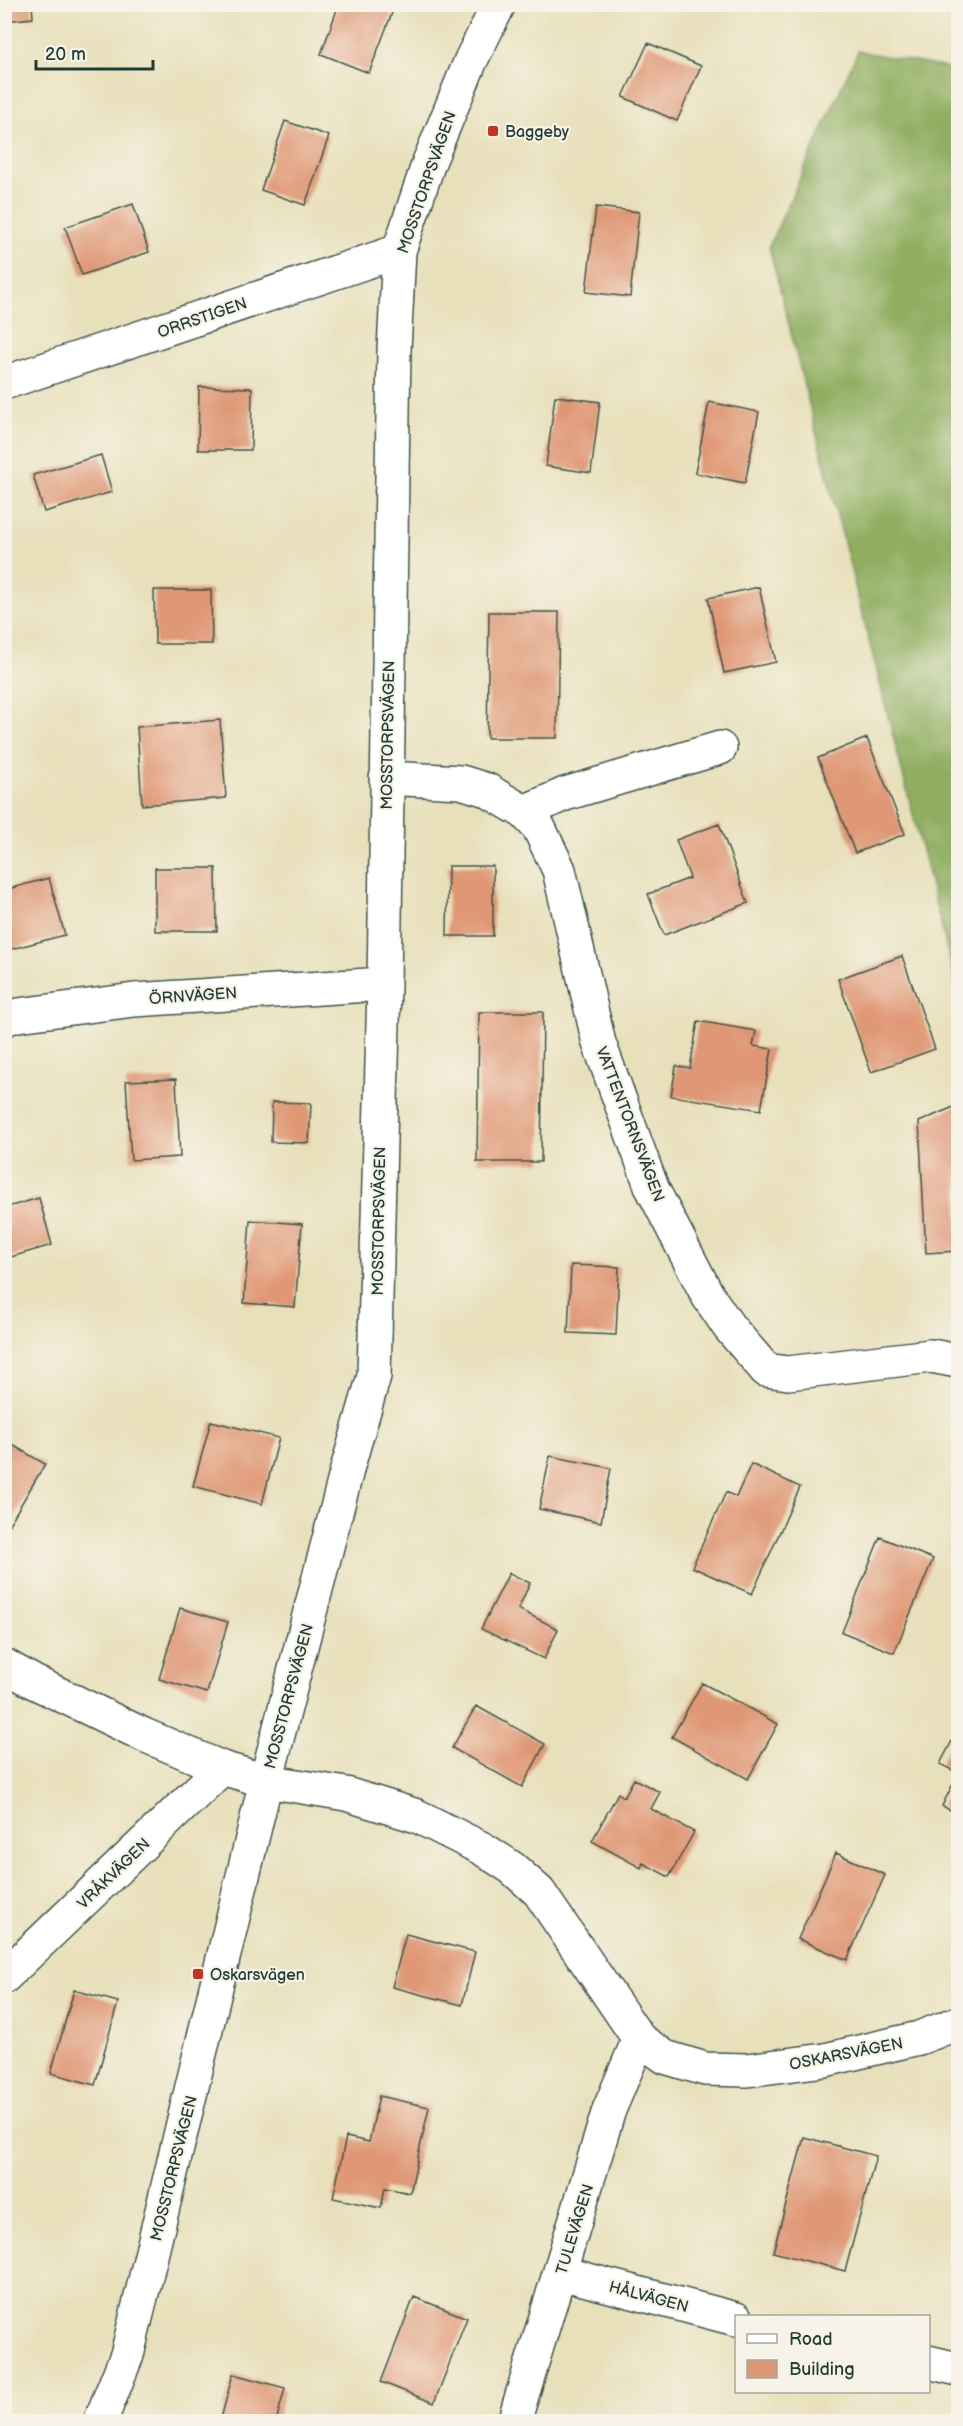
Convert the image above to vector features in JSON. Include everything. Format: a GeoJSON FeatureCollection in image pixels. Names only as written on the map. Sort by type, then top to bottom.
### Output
{"type":"FeatureCollection","features":[{"type":"Feature","properties":{"kind":"street","name":"MOSSTORPSVÄGEN"},"geometry":{"type":"LineString","coordinates":[[100,2421],[128,2355],[266,1781],[348,1466],[374,1376],[384,984],[394,350],[399,251],[429,162],[471,60],[499,4]]}},
{"type":"Feature","properties":{"kind":"street","name":"ORRSTIGEN"},"geometry":{"type":"LineString","coordinates":[[4,382],[399,251]]}},
{"type":"Feature","properties":{"kind":"street"},"geometry":{"type":"LineString","coordinates":[[524,812],[565,795],[720,748]]}},
{"type":"Feature","properties":{"kind":"street","name":"VATTENTORNSVÄGEN"},"geometry":{"type":"LineString","coordinates":[[386,778],[461,782],[487,790],[524,812],[539,828],[559,870],[600,1043],[652,1188],[708,1296],[729,1327],[766,1370],[788,1373],[931,1356],[958,1361]]}},
{"type":"Feature","properties":{"kind":"street","name":"ÖRNVÄGEN"},"geometry":{"type":"LineString","coordinates":[[4,1019],[18,1015],[134,1000],[384,984]]}},
{"type":"Feature","properties":{"kind":"street","name":"OSKARSVÄGEN"},"geometry":{"type":"LineString","coordinates":[[4,1665],[104,1716],[222,1768],[266,1781],[346,1794],[417,1816],[483,1849],[512,1868],[539,1892],[639,2039],[665,2057],[705,2069],[747,2070],[825,2060],[919,2038],[958,2023]]}},
{"type":"Feature","properties":{"kind":"street","name":"VRÅKVÄGEN"},"geometry":{"type":"LineString","coordinates":[[4,1977],[222,1768]]}},
{"type":"Feature","properties":{"kind":"street","name":"TULEVÄGEN"},"geometry":{"type":"LineString","coordinates":[[514,2421],[609,2110],[639,2039]]}},
{"type":"Feature","properties":{"kind":"street","name":"HÅLVÄGEN"},"geometry":{"type":"LineString","coordinates":[[561,2273],[735,2319]]}},
{"type":"Feature","properties":{"kind":"street"},"geometry":{"type":"LineString","coordinates":[[930,2362],[958,2369]]}},
{"type":"Feature","properties":{"kind":"green space"},"geometry":{"type":"Polygon","coordinates":[[[858,51],[958,70],[958,992],[769,246],[858,51]]]}},
{"type":"Feature","properties":{"kind":"building"},"geometry":{"type":"Polygon","coordinates":[[[4,4],[32,4],[33,18],[4,21],[4,4]]]}},
{"type":"Feature","properties":{"kind":"building"},"geometry":{"type":"Polygon","coordinates":[[[339,4],[395,5],[369,73],[321,54],[339,4]]]}},
{"type":"Feature","properties":{"kind":"building"},"geometry":{"type":"Polygon","coordinates":[[[648,43],[701,66],[677,121],[623,97],[648,43]]]}},
{"type":"Feature","properties":{"kind":"building"},"geometry":{"type":"Polygon","coordinates":[[[285,121],[329,136],[305,205],[261,190],[285,121]]]}},
{"type":"Feature","properties":{"kind":"building"},"geometry":{"type":"Polygon","coordinates":[[[133,204],[149,252],[82,275],[65,227],[133,204]]]}},
{"type":"Feature","properties":{"kind":"building"},"geometry":{"type":"Polygon","coordinates":[[[596,207],[639,212],[630,297],[586,292],[596,207]]]}},
{"type":"Feature","properties":{"kind":"building"},"geometry":{"type":"Polygon","coordinates":[[[199,387],[252,388],[251,450],[198,450],[199,387]]]}},
{"type":"Feature","properties":{"kind":"building"},"geometry":{"type":"Polygon","coordinates":[[[555,396],[600,402],[591,473],[546,466],[555,396]]]}},
{"type":"Feature","properties":{"kind":"building"},"geometry":{"type":"Polygon","coordinates":[[[709,402],[759,412],[745,483],[695,473],[709,402]]]}},
{"type":"Feature","properties":{"kind":"building"},"geometry":{"type":"Polygon","coordinates":[[[101,455],[112,492],[44,512],[33,475],[101,455]]]}},
{"type":"Feature","properties":{"kind":"building"},"geometry":{"type":"Polygon","coordinates":[[[759,587],[776,662],[724,673],[708,598],[759,587]]]}},
{"type":"Feature","properties":{"kind":"building"},"geometry":{"type":"Polygon","coordinates":[[[154,590],[211,590],[212,644],[155,644],[154,590]]]}},
{"type":"Feature","properties":{"kind":"building"},"geometry":{"type":"Polygon","coordinates":[[[489,612],[559,612],[557,738],[487,738],[489,612]]]}},
{"type":"Feature","properties":{"kind":"building"},"geometry":{"type":"Polygon","coordinates":[[[220,720],[226,798],[142,805],[137,727],[220,720]]]}},
{"type":"Feature","properties":{"kind":"building"},"geometry":{"type":"Polygon","coordinates":[[[867,738],[905,834],[855,853],[818,758],[867,738]]]}},
{"type":"Feature","properties":{"kind":"building"},"geometry":{"type":"Polygon","coordinates":[[[719,824],[748,903],[664,935],[648,894],[690,878],[676,840],[719,824]]]}},
{"type":"Feature","properties":{"kind":"building"},"geometry":{"type":"Polygon","coordinates":[[[448,866],[493,866],[493,936],[447,936],[448,866]]]}},
{"type":"Feature","properties":{"kind":"building"},"geometry":{"type":"Polygon","coordinates":[[[155,868],[216,868],[217,931],[155,931],[155,868]]]}},
{"type":"Feature","properties":{"kind":"building"},"geometry":{"type":"Polygon","coordinates":[[[49,878],[65,935],[4,951],[4,890],[49,878]]]}},
{"type":"Feature","properties":{"kind":"building"},"geometry":{"type":"Polygon","coordinates":[[[902,956],[935,1049],[871,1072],[838,979],[902,956]]]}},
{"type":"Feature","properties":{"kind":"building"},"geometry":{"type":"Polygon","coordinates":[[[479,1012],[543,1012],[541,1162],[477,1162],[479,1012]]]}},
{"type":"Feature","properties":{"kind":"building"},"geometry":{"type":"Polygon","coordinates":[[[698,1021],[756,1031],[753,1046],[772,1049],[761,1110],[671,1096],[676,1066],[690,1068],[698,1021]]]}},
{"type":"Feature","properties":{"kind":"building"},"geometry":{"type":"Polygon","coordinates":[[[176,1079],[180,1157],[131,1160],[126,1081],[176,1079]]]}},
{"type":"Feature","properties":{"kind":"building"},"geometry":{"type":"Polygon","coordinates":[[[272,1102],[311,1103],[309,1143],[271,1142],[272,1102]]]}},
{"type":"Feature","properties":{"kind":"building"},"geometry":{"type":"Polygon","coordinates":[[[958,1105],[958,1251],[926,1253],[919,1122],[958,1105]]]}},
{"type":"Feature","properties":{"kind":"building"},"geometry":{"type":"Polygon","coordinates":[[[39,1198],[52,1245],[4,1259],[4,1208],[39,1198]]]}},
{"type":"Feature","properties":{"kind":"building"},"geometry":{"type":"Polygon","coordinates":[[[250,1220],[302,1224],[295,1307],[244,1303],[250,1220]]]}},
{"type":"Feature","properties":{"kind":"building"},"geometry":{"type":"Polygon","coordinates":[[[571,1265],[619,1267],[616,1335],[568,1333],[571,1265]]]}},
{"type":"Feature","properties":{"kind":"building"},"geometry":{"type":"Polygon","coordinates":[[[211,1421],[279,1438],[262,1504],[193,1486],[211,1421]]]}},
{"type":"Feature","properties":{"kind":"building"},"geometry":{"type":"Polygon","coordinates":[[[4,1440],[45,1464],[4,1533],[4,1440]]]}},
{"type":"Feature","properties":{"kind":"building"},"geometry":{"type":"Polygon","coordinates":[[[550,1456],[611,1468],[601,1522],[539,1509],[550,1456]]]}},
{"type":"Feature","properties":{"kind":"building"},"geometry":{"type":"Polygon","coordinates":[[[751,1464],[800,1487],[752,1594],[692,1567],[726,1492],[736,1497],[751,1464]]]}},
{"type":"Feature","properties":{"kind":"building"},"geometry":{"type":"Polygon","coordinates":[[[880,1537],[933,1559],[894,1653],[842,1632],[880,1537]]]}},
{"type":"Feature","properties":{"kind":"building"},"geometry":{"type":"Polygon","coordinates":[[[509,1573],[530,1583],[518,1609],[558,1629],[544,1659],[481,1629],[509,1573]]]}},
{"type":"Feature","properties":{"kind":"building"},"geometry":{"type":"Polygon","coordinates":[[[180,1608],[228,1622],[207,1693],[159,1679],[180,1608]]]}},
{"type":"Feature","properties":{"kind":"building"},"geometry":{"type":"Polygon","coordinates":[[[702,1683],[778,1724],[748,1779],[672,1737],[702,1683]]]}},
{"type":"Feature","properties":{"kind":"building"},"geometry":{"type":"Polygon","coordinates":[[[476,1706],[545,1744],[522,1787],[452,1748],[476,1706]]]}},
{"type":"Feature","properties":{"kind":"building"},"geometry":{"type":"Polygon","coordinates":[[[952,1741],[958,1744],[958,1773],[940,1764],[952,1741]]]}},
{"type":"Feature","properties":{"kind":"building"},"geometry":{"type":"Polygon","coordinates":[[[958,1774],[958,1814],[942,1806],[958,1774]]]}},
{"type":"Feature","properties":{"kind":"building"},"geometry":{"type":"Polygon","coordinates":[[[634,1779],[660,1792],[651,1809],[694,1832],[669,1877],[643,1863],[641,1868],[592,1841],[618,1793],[624,1797],[634,1779]]]}},
{"type":"Feature","properties":{"kind":"building"},"geometry":{"type":"Polygon","coordinates":[[[836,1853],[885,1875],[847,1960],[798,1939],[836,1853]]]}},
{"type":"Feature","properties":{"kind":"building"},"geometry":{"type":"Polygon","coordinates":[[[406,1934],[475,1952],[462,2005],[392,1987],[406,1934]]]}},
{"type":"Feature","properties":{"kind":"building"},"geometry":{"type":"Polygon","coordinates":[[[74,1990],[118,2002],[95,2085],[51,2073],[74,1990]]]}},
{"type":"Feature","properties":{"kind":"building"},"geometry":{"type":"Polygon","coordinates":[[[379,2096],[429,2107],[410,2193],[385,2188],[381,2208],[333,2198],[346,2137],[369,2142],[379,2096]]]}},
{"type":"Feature","properties":{"kind":"building"},"geometry":{"type":"Polygon","coordinates":[[[804,2137],[876,2156],[845,2271],[773,2252],[804,2137]]]}},
{"type":"Feature","properties":{"kind":"building"},"geometry":{"type":"Polygon","coordinates":[[[414,2297],[467,2318],[434,2403],[381,2382],[414,2297]]]}},
{"type":"Feature","properties":{"kind":"building"},"geometry":{"type":"Polygon","coordinates":[[[233,2374],[285,2388],[276,2422],[220,2422],[233,2374]]]}},
{"type":"Feature","properties":{"kind":"place","name":"Baggeby"},"geometry":{"type":"Point","coordinates":[493,131]}},
{"type":"Feature","properties":{"kind":"place","name":"Oskarsvägen"},"geometry":{"type":"Point","coordinates":[198,1974]}}]}
